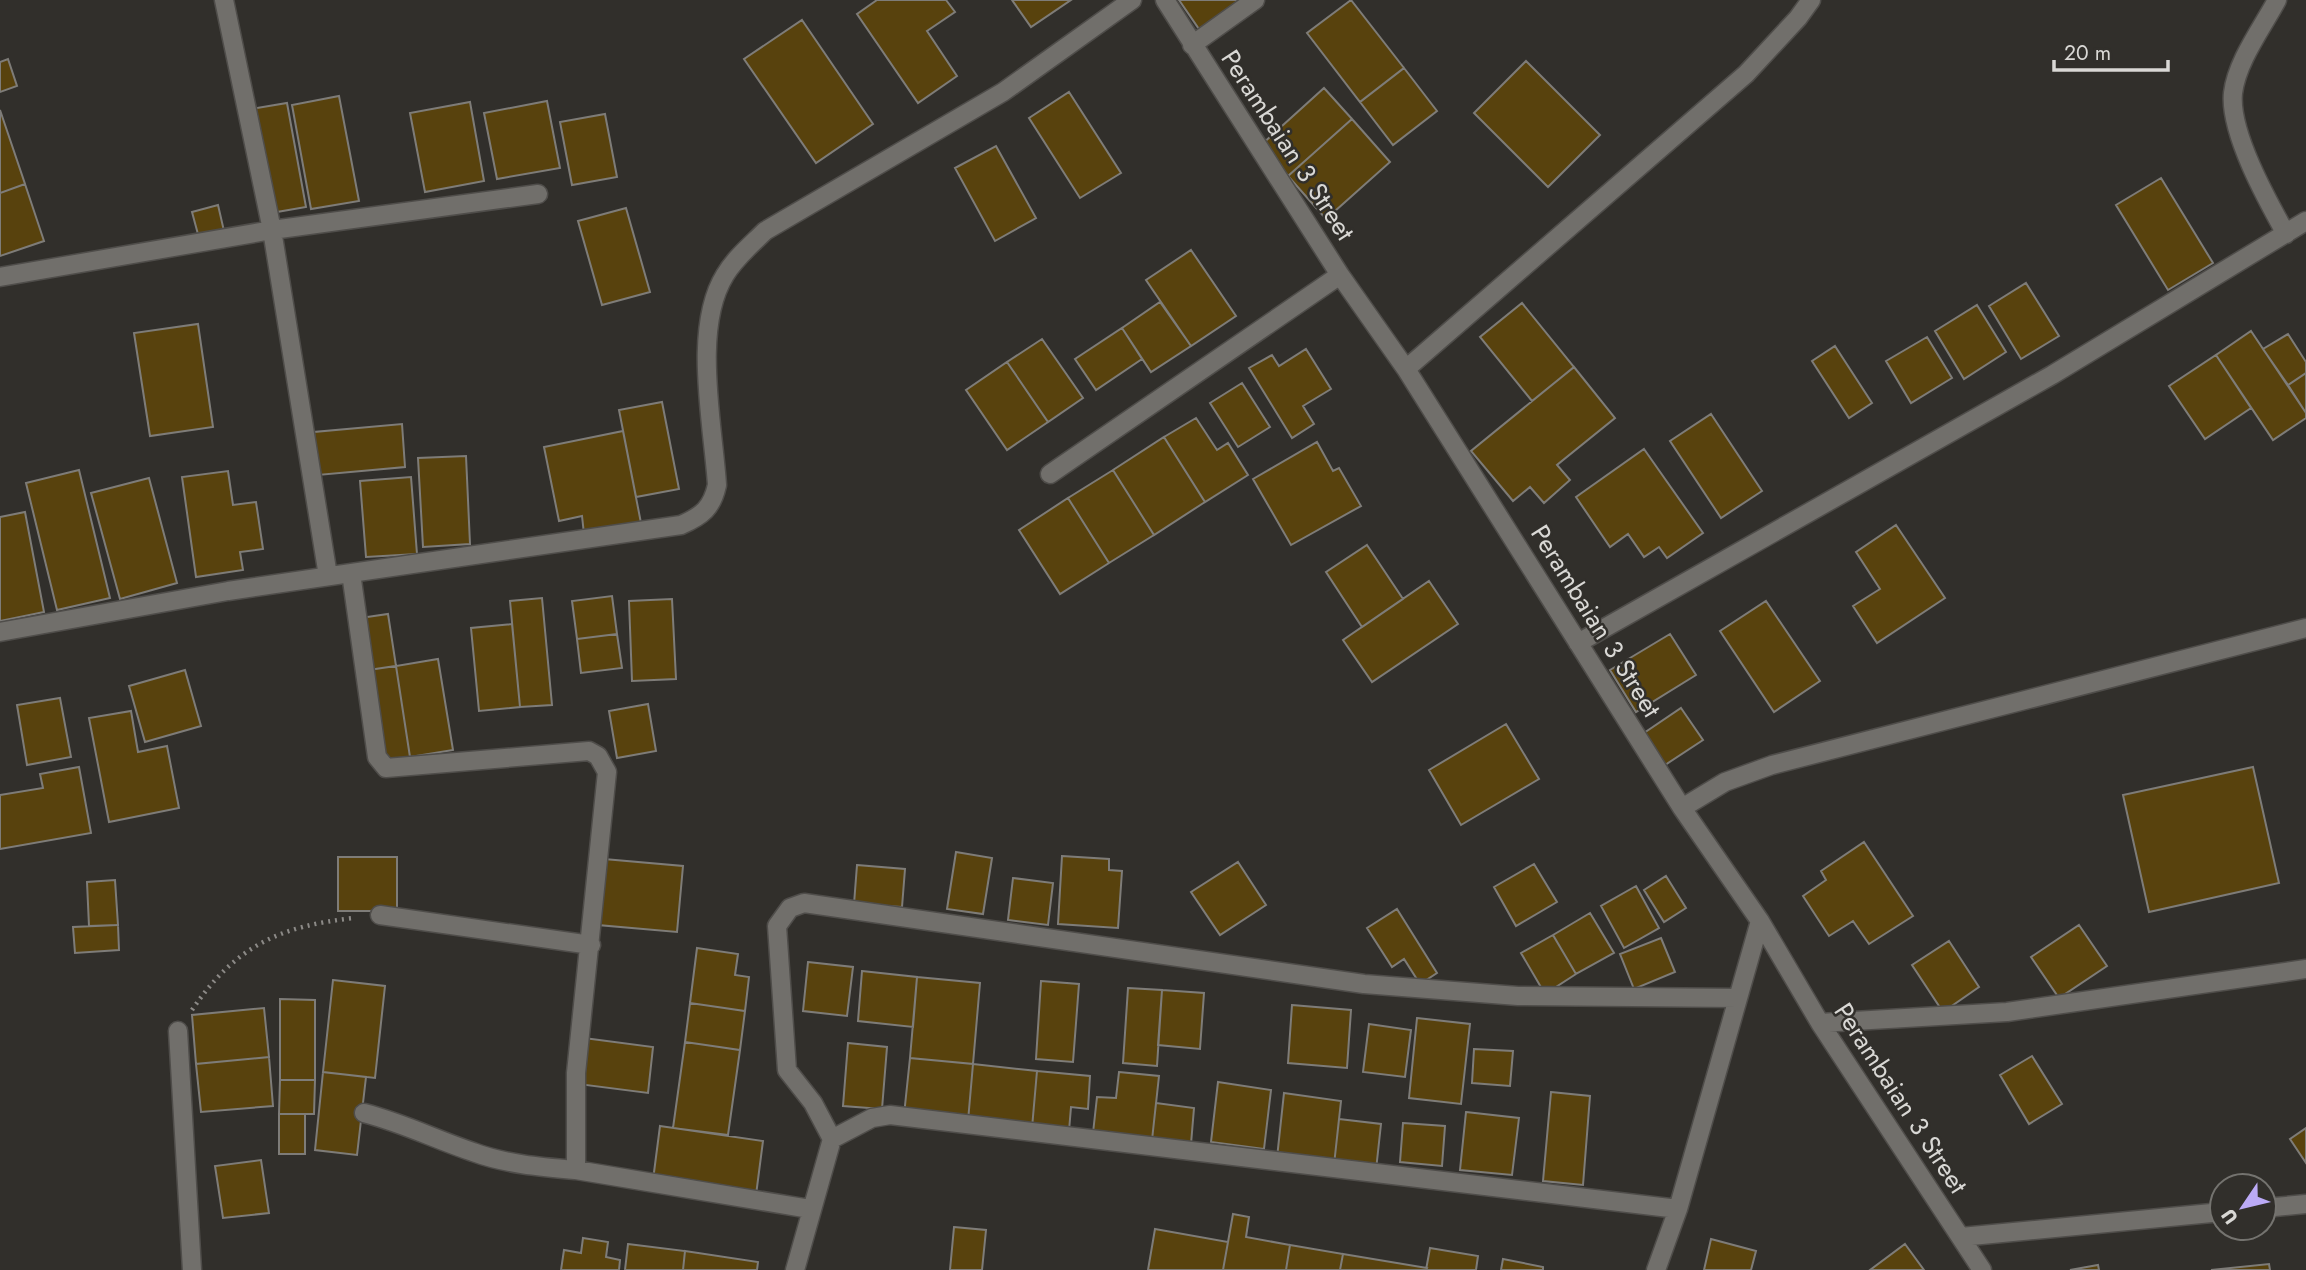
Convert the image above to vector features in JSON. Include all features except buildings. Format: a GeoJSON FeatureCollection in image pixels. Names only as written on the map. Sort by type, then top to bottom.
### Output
{"type":"FeatureCollection","features":[{"type":"Feature","properties":{"kind":"street"},"geometry":{"type":"LineString","coordinates":[[224,0],[272,230],[328,576]]}},
{"type":"Feature","properties":{"kind":"street"},"geometry":{"type":"LineString","coordinates":[[0,632],[475,552],[681,525],[707,511],[713,502],[717,485],[706,333],[713,301],[725,274],[743,252],[765,231],[1003,92],[1132,0]]}},
{"type":"Feature","properties":{"kind":"street","name":"Perambaian 3 Street"},"geometry":{"type":"LineString","coordinates":[[1165,0],[1340,275],[1406,369],[1682,808],[1760,921],[1820,1023],[1982,1270]]}},
{"type":"Feature","properties":{"kind":"street"},"geometry":{"type":"LineString","coordinates":[[1192,45],[1255,0]]}},
{"type":"Feature","properties":{"kind":"street"},"geometry":{"type":"LineString","coordinates":[[1406,369],[1746,75],[1798,19],[1811,0]]}},
{"type":"Feature","properties":{"kind":"street"},"geometry":{"type":"LineString","coordinates":[[2277,0],[2245,58],[2233,94],[2241,140],[2260,188],[2286,234]]}},
{"type":"Feature","properties":{"kind":"street"},"geometry":{"type":"LineString","coordinates":[[0,277],[272,230],[538,194]]}},
{"type":"Feature","properties":{"kind":"street"},"geometry":{"type":"LineString","coordinates":[[1578,643],[2052,375],[2306,221]]}},
{"type":"Feature","properties":{"kind":"street"},"geometry":{"type":"LineString","coordinates":[[1050,474],[1340,275]]}},
{"type":"Feature","properties":{"kind":"street"},"geometry":{"type":"LineString","coordinates":[[351,573],[377,757],[386,768],[589,751],[598,756],[607,772],[576,1073],[576,1170]]}},
{"type":"Feature","properties":{"kind":"street"},"geometry":{"type":"LineString","coordinates":[[1682,808],[1725,782],[1772,765],[2306,628]]}},
{"type":"Feature","properties":{"kind":"street"},"geometry":{"type":"LineString","coordinates":[[832,1139],[813,1103],[787,1070],[777,926],[790,908],[804,903],[1364,984],[1518,996],[1738,998]]}},
{"type":"Feature","properties":{"kind":"street"},"geometry":{"type":"LineString","coordinates":[[380,915],[591,945]]}},
{"type":"Feature","properties":{"kind":"street"},"geometry":{"type":"LineString","coordinates":[[1656,1270],[1678,1209],[1760,921]]}},
{"type":"Feature","properties":{"kind":"street"},"geometry":{"type":"LineString","coordinates":[[1820,1023],[2007,1012],[2306,969]]}},
{"type":"Feature","properties":{"kind":"street"},"geometry":{"type":"LineString","coordinates":[[178,1031],[192,1270]]}},
{"type":"Feature","properties":{"kind":"street"},"geometry":{"type":"LineString","coordinates":[[364,1113],[404,1123],[474,1153],[532,1166],[576,1170],[810,1209]]}},
{"type":"Feature","properties":{"kind":"street"},"geometry":{"type":"LineString","coordinates":[[795,1270],[810,1209],[832,1139],[872,1118],[890,1115],[1678,1209]]}},
{"type":"Feature","properties":{"kind":"street"},"geometry":{"type":"LineString","coordinates":[[2278,1206],[2306,1203]]}},
{"type":"Feature","properties":{"kind":"street"},"geometry":{"type":"LineString","coordinates":[[1961,1237],[2208,1213]]}},
{"type":"Feature","properties":{"kind":"path"},"geometry":{"type":"LineString","coordinates":[[178,1031],[204,992],[241,957],[276,933],[317,922],[380,915]]}}]}
